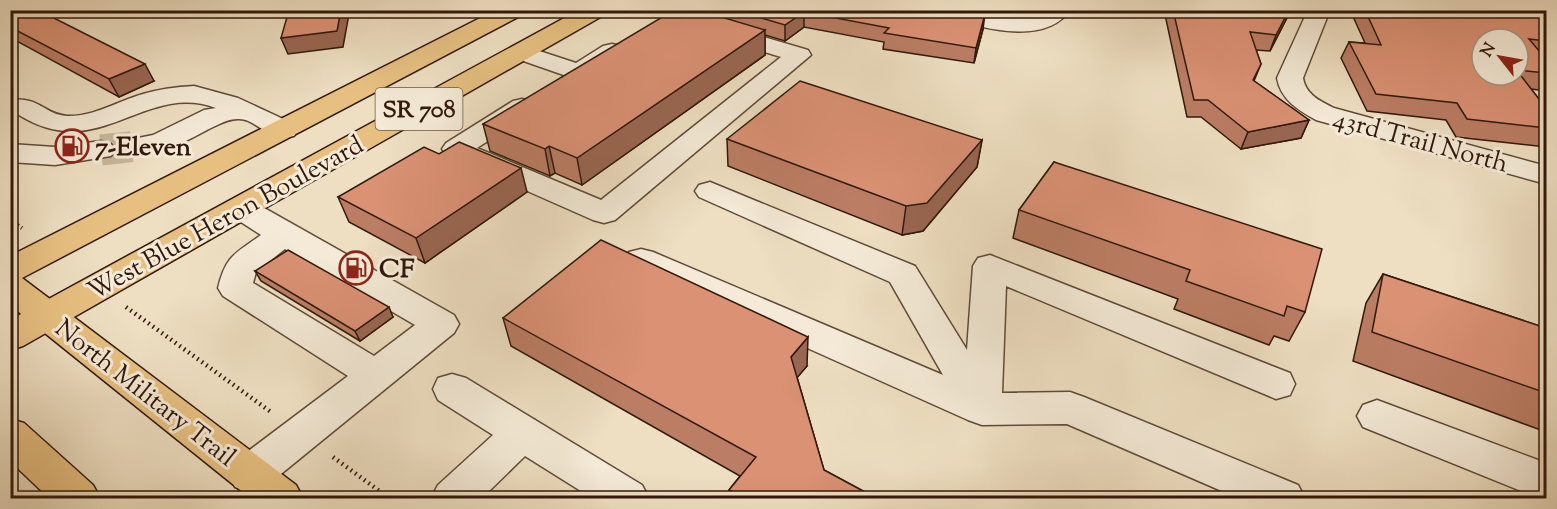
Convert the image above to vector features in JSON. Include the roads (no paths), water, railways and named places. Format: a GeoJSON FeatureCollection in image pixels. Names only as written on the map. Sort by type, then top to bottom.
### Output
{"type":"FeatureCollection","features":[{"type":"Feature","properties":{"kind":"main road","name":"West Blue Heron Boulevard"},"geometry":{"type":"LineString","coordinates":[[10,270],[514,10]]}},
{"type":"Feature","properties":{"kind":"main road","name":"West Blue Heron Boulevard"},"geometry":{"type":"LineString","coordinates":[[10,337],[596,10]]}},
{"type":"Feature","properties":{"kind":"main road","name":"North Military Trail"},"geometry":{"type":"LineString","coordinates":[[10,286],[281,498]]}},
{"type":"Feature","properties":{"kind":"main road"},"geometry":{"type":"LineString","coordinates":[[10,435],[78,498]]}},
{"type":"Feature","properties":{"kind":"street"},"geometry":{"type":"LineString","coordinates":[[945,10],[998,24],[1034,23],[1049,19],[1059,10]]}},
{"type":"Feature","properties":{"kind":"street","name":"43rd Trail North"},"geometry":{"type":"LineString","coordinates":[[1319,10],[1290,78],[1291,87],[1299,98],[1325,114],[1546,175]]}},
{"type":"Feature","properties":{"kind":"street"},"geometry":{"type":"LineString","coordinates":[[629,41],[456,149],[604,213],[799,55],[701,26]]}},
{"type":"Feature","properties":{"kind":"street"},"geometry":{"type":"LineString","coordinates":[[521,52],[578,72]]}},
{"type":"Feature","properties":{"kind":"street"},"geometry":{"type":"LineString","coordinates":[[10,108],[24,106],[35,115],[57,124],[87,122],[168,95],[193,93],[216,99],[284,129]]}},
{"type":"Feature","properties":{"kind":"street"},"geometry":{"type":"LineString","coordinates":[[138,146],[160,143],[214,116],[241,110]]}},
{"type":"Feature","properties":{"kind":"street"},"geometry":{"type":"LineString","coordinates":[[10,153],[55,156],[101,150]]}},
{"type":"Feature","properties":{"kind":"street"},"geometry":{"type":"LineString","coordinates":[[710,191],[903,274],[982,409]]}},
{"type":"Feature","properties":{"kind":"street"},"geometry":{"type":"LineString","coordinates":[[241,208],[441,324],[250,474]]}},
{"type":"Feature","properties":{"kind":"street"},"geometry":{"type":"LineString","coordinates":[[283,234],[240,267],[235,288],[376,375]]}},
{"type":"Feature","properties":{"kind":"street"},"geometry":{"type":"LineString","coordinates":[[633,256],[982,409],[1070,408],[1283,498]]}},
{"type":"Feature","properties":{"kind":"street"},"geometry":{"type":"LineString","coordinates":[[982,409],[990,266],[1276,384]]}},
{"type":"Feature","properties":{"kind":"street"},"geometry":{"type":"LineString","coordinates":[[452,389],[627,498]]}},
{"type":"Feature","properties":{"kind":"street"},"geometry":{"type":"LineString","coordinates":[[1377,416],[1546,482]]}},
{"type":"Feature","properties":{"kind":"street"},"geometry":{"type":"LineString","coordinates":[[453,498],[522,433]]}},
{"type":"Feature","properties":{"kind":"tunnel"},"geometry":{"type":"LineString","coordinates":[[101,150],[138,146]]}},
{"type":"Feature","properties":{"kind":"place","name":"7-Eleven"},"geometry":{"type":"Point","coordinates":[72,146]}},
{"type":"Feature","properties":{"kind":"place","name":"CF"},"geometry":{"type":"Point","coordinates":[356,268]}}]}
